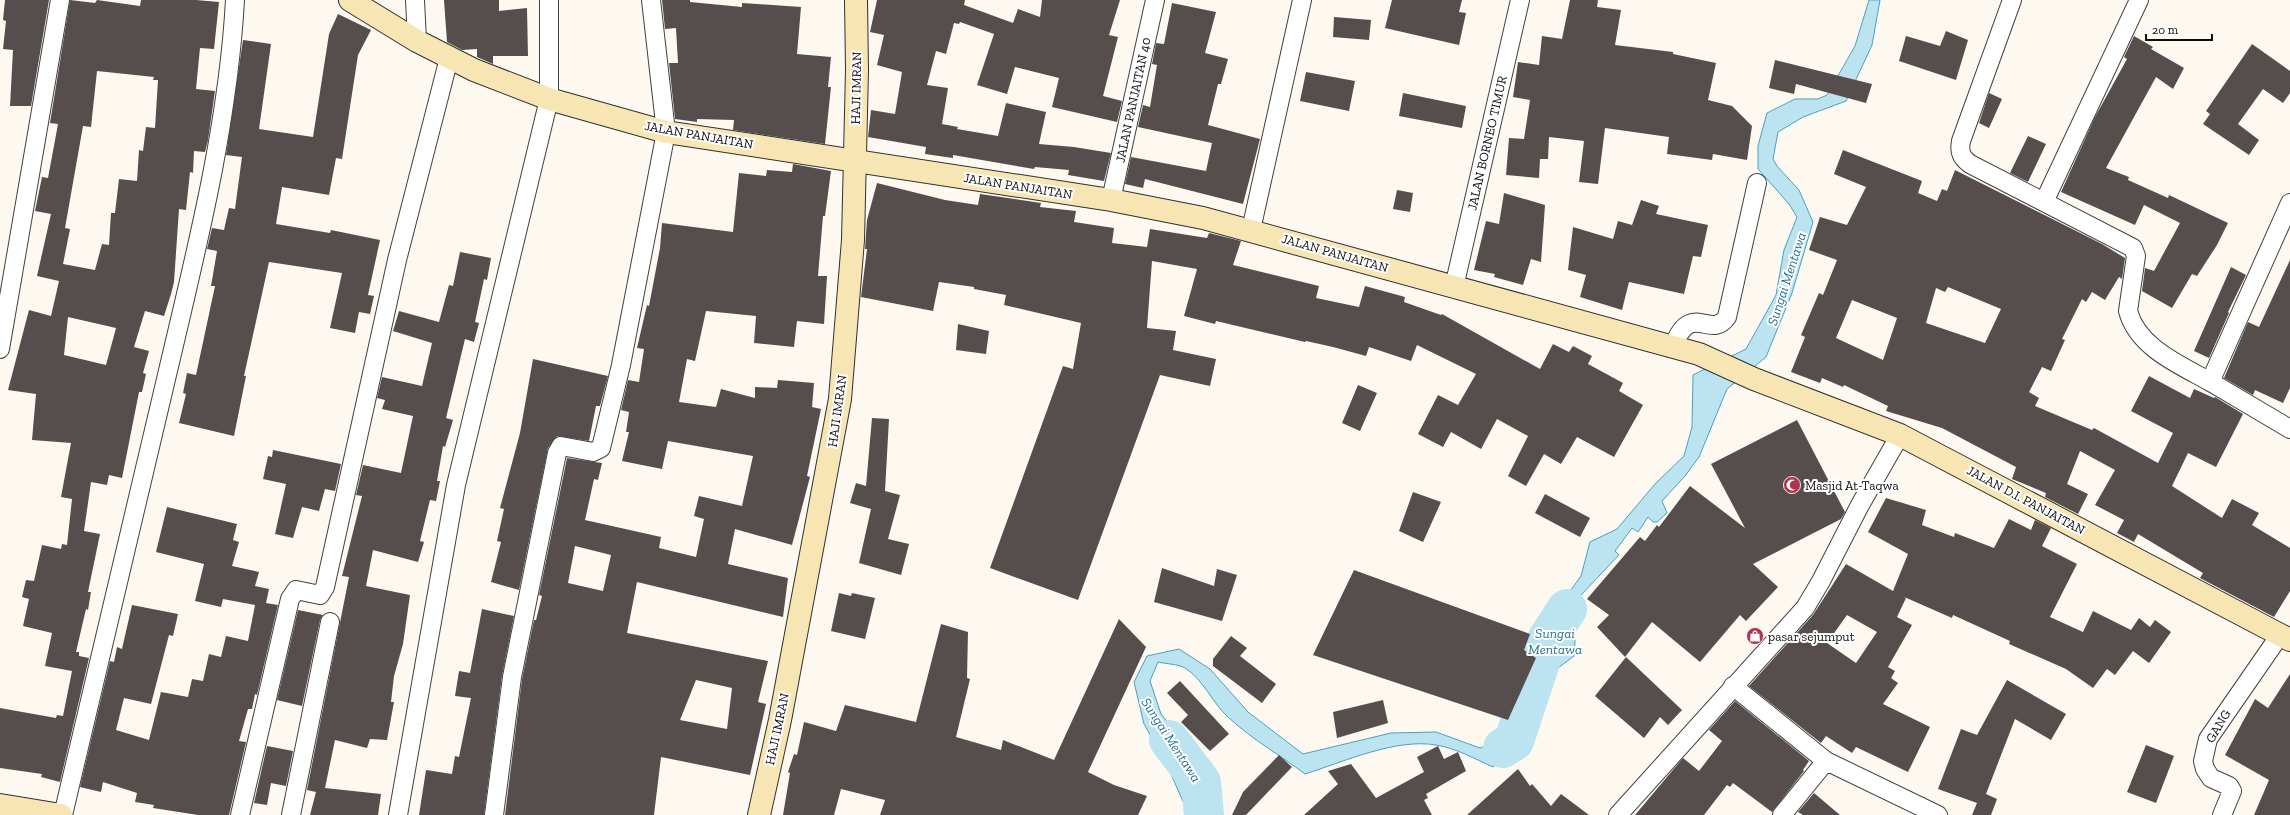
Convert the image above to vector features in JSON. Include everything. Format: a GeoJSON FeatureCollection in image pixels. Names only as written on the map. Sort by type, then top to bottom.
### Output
{"type":"FeatureCollection","features":[{"type":"Feature","properties":{"kind":"street"},"geometry":{"type":"LineString","coordinates":[[0,349],[60,0]]}},
{"type":"Feature","properties":{"kind":"street"},"geometry":{"type":"LineString","coordinates":[[0,805],[62,815],[198,241],[224,111],[232,51],[235,0]]}},
{"type":"Feature","properties":{"kind":"street","name":"JALAN PANJAITAN"},"geometry":{"type":"LineString","coordinates":[[350,0],[417,41],[449,58],[549,99],[666,132],[1111,200],[1251,230],[1699,354],[1754,379]]}},
{"type":"Feature","properties":{"kind":"street"},"geometry":{"type":"LineString","coordinates":[[416,0],[417,41]]}},
{"type":"Feature","properties":{"kind":"street"},"geometry":{"type":"LineString","coordinates":[[398,815],[456,485],[549,99],[549,0]]}},
{"type":"Feature","properties":{"kind":"street"},"geometry":{"type":"LineString","coordinates":[[494,815],[512,677],[557,453],[561,446],[593,452],[601,448],[621,365],[666,132],[651,0]]}},
{"type":"Feature","properties":{"kind":"street","name":"HAJI IMRAN"},"geometry":{"type":"LineString","coordinates":[[759,815],[780,720],[840,399],[853,240],[856,0]]}},
{"type":"Feature","properties":{"kind":"street","name":"JALAN PANJAITAN 40"},"geometry":{"type":"LineString","coordinates":[[1111,200],[1155,0]]}},
{"type":"Feature","properties":{"kind":"street"},"geometry":{"type":"LineString","coordinates":[[1251,230],[1302,0]]}},
{"type":"Feature","properties":{"kind":"street","name":"JALAN BORNEO TIMUR"},"geometry":{"type":"LineString","coordinates":[[1454,287],[1520,0]]}},
{"type":"Feature","properties":{"kind":"street"},"geometry":{"type":"LineString","coordinates":[[2012,0],[1961,141],[1960,151],[1963,158],[1970,164],[2133,248],[2136,256],[2128,300],[2130,320],[2139,333],[2150,344],[2172,360],[2290,429]]}},
{"type":"Feature","properties":{"kind":"street"},"geometry":{"type":"LineString","coordinates":[[2044,202],[2139,0]]}},
{"type":"Feature","properties":{"kind":"street"},"geometry":{"type":"LineString","coordinates":[[240,815],[290,599],[296,590],[320,595],[325,587],[397,260],[449,58]]}},
{"type":"Feature","properties":{"kind":"street"},"geometry":{"type":"LineString","coordinates":[[1673,347],[1679,332],[1684,326],[1690,323],[1722,324],[1727,317],[1757,183]]}},
{"type":"Feature","properties":{"kind":"street"},"geometry":{"type":"LineString","coordinates":[[2210,382],[2290,203]]}},
{"type":"Feature","properties":{"kind":"street","name":"JALAN D.I. PANJAITAN"},"geometry":{"type":"LineString","coordinates":[[1754,379],[1900,435],[2285,638]]}},
{"type":"Feature","properties":{"kind":"street"},"geometry":{"type":"LineString","coordinates":[[1618,815],[1733,686],[1795,620],[1814,595],[1860,505],[1900,435]]}},
{"type":"Feature","properties":{"kind":"street"},"geometry":{"type":"LineString","coordinates":[[291,815],[330,622]]}},
{"type":"Feature","properties":{"kind":"street","name":"GANG"},"geometry":{"type":"LineString","coordinates":[[2222,815],[2232,791],[2229,786],[2211,778],[2205,769],[2203,761],[2208,739],[2285,638]]}},
{"type":"Feature","properties":{"kind":"street"},"geometry":{"type":"LineString","coordinates":[[1733,686],[1826,761],[1938,815]]}},
{"type":"Feature","properties":{"kind":"street"},"geometry":{"type":"LineString","coordinates":[[1782,815],[1826,761]]}},
{"type":"Feature","properties":{"kind":"water"},"geometry":{"type":"Polygon","coordinates":[[[1869,0],[1880,0],[1872,45],[1846,101],[1803,117],[1778,132],[1773,159],[1777,166],[1799,190],[1813,222],[1792,293],[1766,357],[1727,389],[1699,457],[1685,476],[1662,501],[1667,513],[1657,522],[1653,522],[1648,517],[1638,532],[1632,528],[1615,551],[1619,555],[1580,596],[1570,620],[1575,641],[1574,656],[1558,668],[1527,648],[1534,633],[1531,631],[1543,616],[1557,609],[1581,576],[1590,542],[1617,529],[1655,484],[1684,456],[1692,427],[1693,375],[1746,349],[1776,295],[1784,250],[1797,217],[1789,204],[1758,169],[1758,146],[1767,113],[1795,99],[1818,99],[1827,95],[1855,46],[1869,0]]]}},
{"type":"Feature","properties":{"kind":"water","name":"Sungai Mentawa"},"geometry":{"type":"Polygon","coordinates":[[[1179,649],[1210,669],[1248,712],[1303,754],[1391,733],[1436,732],[1480,748],[1503,741],[1516,724],[1522,697],[1538,710],[1526,739],[1493,767],[1443,746],[1420,744],[1404,745],[1370,752],[1305,774],[1229,718],[1192,673],[1182,667],[1158,662],[1150,681],[1161,714],[1175,731],[1201,781],[1204,815],[1186,815],[1186,808],[1166,763],[1144,724],[1134,682],[1147,656],[1179,649]]]}},
{"type":"Feature","properties":{"kind":"building"},"geometry":{"type":"Polygon","coordinates":[[[5,0],[49,0],[31,106],[10,106],[13,50],[3,49],[6,21],[3,20],[5,0]]]}},
{"type":"Feature","properties":{"kind":"building"},"geometry":{"type":"Polygon","coordinates":[[[70,0],[95,3],[97,0],[140,6],[141,0],[196,0],[219,2],[214,49],[200,48],[196,89],[215,91],[208,140],[205,152],[194,151],[193,173],[190,172],[186,210],[179,209],[174,282],[164,316],[145,311],[134,347],[149,351],[143,373],[146,374],[142,392],[139,392],[122,478],[109,475],[107,485],[91,482],[84,531],[100,534],[88,592],[91,592],[88,610],[86,609],[76,652],[79,652],[79,656],[89,658],[60,782],[41,777],[42,774],[0,768],[0,708],[56,718],[57,715],[63,716],[72,671],[45,666],[52,633],[23,626],[29,599],[22,597],[26,580],[34,581],[42,545],[61,549],[62,544],[67,545],[72,499],[61,497],[71,443],[32,440],[36,394],[8,390],[29,310],[51,316],[59,281],[37,276],[51,214],[35,211],[42,177],[48,178],[58,124],[50,123],[70,0]],[[97,71],[91,127],[83,126],[65,228],[70,229],[63,264],[95,270],[102,244],[109,245],[111,213],[115,213],[119,179],[137,181],[139,150],[143,151],[146,127],[155,128],[158,80],[153,80],[154,77],[97,71]],[[68,317],[64,355],[106,365],[116,328],[68,317]]]}},
{"type":"Feature","properties":{"kind":"building"},"geometry":{"type":"Polygon","coordinates":[[[444,0],[499,0],[499,11],[527,8],[528,56],[493,56],[493,64],[477,57],[477,49],[462,50],[447,42],[444,0]]]}},
{"type":"Feature","properties":{"kind":"building"},"geometry":{"type":"Polygon","coordinates":[[[662,0],[690,0],[690,2],[742,7],[742,3],[801,7],[797,54],[831,57],[828,87],[831,87],[825,144],[733,130],[734,120],[697,119],[697,122],[675,119],[669,63],[678,63],[676,28],[665,29],[662,0]]]}},
{"type":"Feature","properties":{"kind":"building"},"geometry":{"type":"Polygon","coordinates":[[[877,0],[965,0],[964,5],[1013,23],[1018,9],[1040,17],[1042,0],[1120,0],[1109,35],[1118,37],[1103,96],[1122,101],[1117,122],[1052,107],[1059,78],[1015,67],[1007,94],[977,85],[994,34],[960,22],[959,24],[954,23],[946,54],[936,51],[927,85],[948,88],[942,124],[958,127],[957,129],[998,136],[1006,103],[1046,112],[1039,144],[1074,147],[1111,153],[1104,181],[1068,175],[1069,170],[1035,167],[1034,169],[953,155],[953,158],[925,154],[926,147],[868,137],[871,110],[895,114],[902,72],[877,65],[884,35],[870,32],[877,0]]]}},
{"type":"Feature","properties":{"kind":"building"},"geometry":{"type":"Polygon","coordinates":[[[1392,0],[1462,0],[1459,12],[1466,13],[1459,45],[1385,28],[1392,0]]]}},
{"type":"Feature","properties":{"kind":"building"},"geometry":{"type":"Polygon","coordinates":[[[1570,0],[1598,0],[1597,7],[1621,10],[1615,45],[1673,52],[1673,54],[1716,63],[1708,100],[1732,106],[1752,126],[1747,160],[1713,154],[1712,160],[1667,154],[1669,137],[1605,128],[1598,184],[1579,182],[1584,141],[1549,137],[1548,159],[1540,159],[1539,178],[1506,175],[1509,138],[1524,139],[1530,100],[1513,97],[1518,62],[1539,65],[1542,36],[1562,39],[1570,0]]]}},
{"type":"Feature","properties":{"kind":"building"},"geometry":{"type":"Polygon","coordinates":[[[1172,3],[1216,12],[1205,53],[1228,59],[1221,84],[1218,84],[1208,125],[1260,139],[1243,204],[1145,179],[1143,188],[1125,184],[1131,157],[1206,171],[1212,143],[1138,127],[1143,105],[1150,107],[1157,65],[1152,64],[1156,43],[1164,44],[1172,3]]]}},
{"type":"Feature","properties":{"kind":"building"},"geometry":{"type":"Polygon","coordinates":[[[338,14],[371,30],[358,55],[342,159],[336,158],[329,195],[282,187],[276,224],[330,233],[331,230],[380,240],[368,295],[374,296],[370,314],[359,312],[355,333],[330,328],[342,273],[269,262],[244,376],[246,376],[234,436],[179,423],[186,394],[183,393],[187,373],[196,375],[215,286],[211,286],[217,251],[207,249],[212,228],[224,230],[229,208],[235,209],[242,157],[226,155],[243,40],[271,44],[259,129],[313,137],[329,34],[338,14]]]}},
{"type":"Feature","properties":{"kind":"building"},"geometry":{"type":"Polygon","coordinates":[[[1334,17],[1371,20],[1369,40],[1333,37],[1334,17]]]}},
{"type":"Feature","properties":{"kind":"building"},"geometry":{"type":"Polygon","coordinates":[[[1946,31],[1968,40],[1956,80],[1899,61],[1906,36],[1940,46],[1946,31]]]}},
{"type":"Feature","properties":{"kind":"building"},"geometry":{"type":"Polygon","coordinates":[[[2134,36],[2153,47],[2151,49],[2184,68],[2173,89],[2156,77],[2106,168],[2129,177],[2128,180],[2168,198],[2169,195],[2228,223],[2217,245],[2197,276],[2192,274],[2172,308],[2142,291],[2145,268],[2154,271],[2180,223],[2144,205],[2135,225],[2061,192],[2095,117],[2127,59],[2124,57],[2134,36]]]}},
{"type":"Feature","properties":{"kind":"building"},"geometry":{"type":"Polygon","coordinates":[[[2252,44],[2290,71],[2290,93],[2283,103],[2263,89],[2238,124],[2259,140],[2249,155],[2203,124],[2210,114],[2206,111],[2252,44]]]}},
{"type":"Feature","properties":{"kind":"building"},"geometry":{"type":"Polygon","coordinates":[[[1775,60],[1872,84],[1866,103],[1796,84],[1794,94],[1769,88],[1775,60]]]}},
{"type":"Feature","properties":{"kind":"building"},"geometry":{"type":"Polygon","coordinates":[[[1306,72],[1355,81],[1349,111],[1300,101],[1306,72]]]}},
{"type":"Feature","properties":{"kind":"building"},"geometry":{"type":"Polygon","coordinates":[[[1403,93],[1466,106],[1462,128],[1399,116],[1403,93]]]}},
{"type":"Feature","properties":{"kind":"building"},"geometry":{"type":"Polygon","coordinates":[[[1989,93],[2002,99],[1989,128],[1979,123],[1989,93]]]}},
{"type":"Feature","properties":{"kind":"building"},"geometry":{"type":"Polygon","coordinates":[[[2028,136],[2046,144],[2028,182],[2010,173],[2028,136]]]}},
{"type":"Feature","properties":{"kind":"building"},"geometry":{"type":"Polygon","coordinates":[[[1843,150],[1922,181],[1918,193],[1937,201],[1942,189],[1947,191],[1955,170],[2102,244],[2125,258],[2122,279],[2119,277],[2105,300],[2092,292],[2086,302],[2082,299],[2062,339],[2065,340],[2051,371],[2042,367],[2029,392],[2039,398],[2035,406],[2092,430],[2094,428],[2158,463],[2173,433],[2131,411],[2149,376],[2190,398],[2194,389],[2214,398],[2215,397],[2243,414],[2216,467],[2188,453],[2172,486],[2222,518],[2232,499],[2259,513],[2252,525],[2290,548],[2290,591],[2274,617],[2200,578],[2203,573],[2138,534],[2134,542],[2117,533],[2124,520],[2095,505],[2115,470],[2080,451],[2067,484],[2088,494],[2078,514],[2045,497],[2046,493],[2012,479],[2016,467],[1942,428],[1886,411],[1888,406],[1844,385],[1843,387],[1822,378],[1820,383],[1791,372],[1805,337],[1801,335],[1819,293],[1823,295],[1837,260],[1809,250],[1820,217],[1847,225],[1866,187],[1834,174],[1843,150]],[[1948,287],[1945,292],[1936,288],[1926,323],[1985,343],[2001,309],[1948,287]],[[1852,300],[1836,338],[1883,360],[1897,318],[1852,300]]]}},
{"type":"Feature","properties":{"kind":"building"},"geometry":{"type":"Polygon","coordinates":[[[793,164],[831,171],[825,216],[823,216],[818,276],[827,276],[824,324],[797,321],[794,347],[754,343],[756,316],[706,311],[695,361],[687,359],[679,402],[716,407],[721,389],[755,398],[755,387],[777,388],[778,380],[814,383],[812,407],[821,409],[807,476],[810,477],[792,545],[735,529],[728,564],[788,578],[783,617],[637,582],[627,633],[768,661],[758,702],[766,704],[750,775],[661,757],[654,815],[505,815],[522,679],[534,620],[536,620],[542,596],[539,595],[567,458],[602,463],[598,480],[594,479],[585,520],[661,537],[659,548],[696,557],[704,519],[694,516],[699,496],[742,506],[753,456],[668,441],[662,469],[622,461],[629,432],[626,432],[629,412],[621,410],[628,380],[639,382],[644,349],[637,348],[647,305],[649,306],[660,248],[662,223],[733,232],[739,173],[766,176],[767,170],[792,172],[793,164]],[[575,546],[568,583],[603,591],[611,555],[575,546]],[[696,680],[680,720],[727,729],[732,688],[696,680]]]}},
{"type":"Feature","properties":{"kind":"building"},"geometry":{"type":"Polygon","coordinates":[[[877,183],[945,200],[978,205],[980,194],[1041,203],[1040,207],[1076,211],[1074,222],[1114,228],[1112,243],[1147,247],[1150,229],[1207,238],[1209,233],[1241,241],[1233,265],[1319,286],[1316,298],[1359,307],[1365,286],[1405,297],[1404,302],[1441,315],[1442,314],[1540,369],[1553,344],[1569,352],[1573,346],[1592,356],[1588,364],[1623,383],[1619,391],[1643,405],[1614,457],[1577,437],[1561,464],[1544,454],[1526,486],[1508,476],[1528,436],[1497,419],[1481,449],[1451,432],[1443,447],[1418,434],[1438,395],[1458,405],[1476,374],[1417,345],[1411,361],[1369,347],[1366,356],[1333,347],[1216,321],[1215,324],[1184,316],[1197,269],[1152,261],[1147,328],[1176,331],[1173,350],[1216,359],[1210,386],[1160,375],[1078,600],[990,568],[1063,366],[1073,369],[1081,323],[1004,305],[1006,295],[974,289],[974,287],[939,282],[933,311],[861,297],[867,249],[865,249],[867,220],[877,183]]]}},
{"type":"Feature","properties":{"kind":"building"},"geometry":{"type":"Polygon","coordinates":[[[1397,190],[1413,193],[1410,212],[1393,209],[1397,190]]]}},
{"type":"Feature","properties":{"kind":"building"},"geometry":{"type":"Polygon","coordinates":[[[1504,193],[1545,205],[1541,262],[1531,259],[1523,285],[1494,277],[1495,274],[1474,270],[1486,221],[1499,224],[1504,193]]]}},
{"type":"Feature","properties":{"kind":"building"},"geometry":{"type":"Polygon","coordinates":[[[1641,200],[1659,206],[1656,214],[1708,225],[1701,257],[1693,256],[1684,294],[1629,282],[1622,310],[1580,297],[1586,275],[1568,270],[1573,227],[1613,239],[1618,221],[1632,225],[1641,200]]]}},
{"type":"Feature","properties":{"kind":"building"},"geometry":{"type":"Polygon","coordinates":[[[460,252],[491,258],[487,280],[484,279],[475,322],[479,323],[474,342],[465,339],[446,418],[453,420],[445,447],[443,446],[437,481],[440,481],[436,501],[430,500],[420,541],[424,542],[418,562],[373,550],[366,586],[410,595],[403,644],[394,676],[391,702],[394,702],[387,740],[370,739],[367,748],[335,740],[325,788],[381,794],[378,815],[310,815],[316,792],[307,790],[349,577],[342,576],[362,496],[356,495],[363,465],[401,473],[413,416],[382,409],[385,400],[377,398],[382,377],[422,386],[432,343],[393,331],[399,311],[439,322],[449,285],[453,286],[460,252]]]}},
{"type":"Feature","properties":{"kind":"building"},"geometry":{"type":"Polygon","coordinates":[[[2290,260],[2290,388],[2283,403],[2255,390],[2253,395],[2224,378],[2248,322],[2259,327],[2290,260]]]}},
{"type":"Feature","properties":{"kind":"building"},"geometry":{"type":"Polygon","coordinates":[[[2231,267],[2246,275],[2228,312],[2229,313],[2209,358],[2194,351],[2231,267]]]}},
{"type":"Feature","properties":{"kind":"building"},"geometry":{"type":"Polygon","coordinates":[[[958,324],[989,331],[986,354],[956,350],[958,324]]]}},
{"type":"Feature","properties":{"kind":"building"},"geometry":{"type":"Polygon","coordinates":[[[533,359],[608,376],[600,406],[596,406],[589,441],[557,436],[548,448],[519,590],[491,582],[501,542],[497,541],[504,509],[500,508],[520,433],[533,359]]]}},
{"type":"Feature","properties":{"kind":"building"},"geometry":{"type":"Polygon","coordinates":[[[1358,385],[1377,393],[1360,431],[1342,423],[1358,385]]]}},
{"type":"Feature","properties":{"kind":"building"},"geometry":{"type":"Polygon","coordinates":[[[872,418],[889,419],[885,491],[900,495],[888,539],[909,544],[901,575],[859,563],[871,509],[850,503],[856,483],[866,486],[872,418]]]}},
{"type":"Feature","properties":{"kind":"building"},"geometry":{"type":"Polygon","coordinates":[[[1797,420],[1845,512],[1841,519],[1753,564],[1778,587],[1746,621],[1740,615],[1700,662],[1652,622],[1625,657],[1597,627],[1609,615],[1587,599],[1640,537],[1645,541],[1657,525],[1659,527],[1690,486],[1745,528],[1711,464],[1797,420]]]}},
{"type":"Feature","properties":{"kind":"building"},"geometry":{"type":"Polygon","coordinates":[[[273,450],[341,464],[335,491],[325,489],[319,511],[302,507],[293,538],[275,534],[286,484],[263,479],[268,456],[272,457],[273,450]]]}},
{"type":"Feature","properties":{"kind":"building"},"geometry":{"type":"Polygon","coordinates":[[[1413,492],[1441,502],[1423,542],[1399,531],[1413,492]]]}},
{"type":"Feature","properties":{"kind":"building"},"geometry":{"type":"Polygon","coordinates":[[[1545,494],[1590,518],[1580,537],[1535,513],[1545,494]]]}},
{"type":"Feature","properties":{"kind":"building"},"geometry":{"type":"Polygon","coordinates":[[[1886,498],[1926,510],[1922,525],[1954,537],[1955,533],[1994,548],[2009,519],[2031,530],[2035,520],[2051,528],[2042,546],[2077,564],[2050,617],[2083,632],[2093,611],[2131,630],[2139,618],[2150,627],[2155,620],[2171,632],[2149,663],[2133,651],[2115,675],[2107,669],[2093,688],[2066,669],[2009,644],[2010,641],[1953,615],[1952,618],[1902,596],[1906,598],[1897,617],[1912,625],[1888,667],[1895,671],[1891,678],[1898,683],[1883,704],[1930,727],[1908,772],[1856,747],[1852,753],[1826,736],[1821,743],[1749,686],[1813,615],[1846,564],[1893,591],[1908,554],[1868,532],[1886,498]],[[1847,615],[1827,643],[1856,663],[1877,632],[1847,615]]]}},
{"type":"Feature","properties":{"kind":"building"},"geometry":{"type":"Polygon","coordinates":[[[167,507],[237,524],[233,540],[239,542],[232,566],[259,572],[255,586],[269,589],[266,603],[278,605],[257,695],[255,694],[252,709],[248,709],[239,741],[246,742],[229,815],[198,815],[153,808],[154,805],[135,802],[137,793],[103,782],[101,792],[80,787],[110,661],[114,662],[117,647],[122,649],[132,605],[178,614],[173,636],[169,635],[151,704],[124,698],[116,730],[149,740],[161,692],[188,697],[192,679],[203,681],[209,654],[221,657],[226,636],[248,641],[255,605],[223,599],[221,607],[195,601],[204,564],[156,552],[167,507]]]}},
{"type":"Feature","properties":{"kind":"building"},"geometry":{"type":"Polygon","coordinates":[[[1162,568],[1214,586],[1217,569],[1237,575],[1222,621],[1154,602],[1162,568]]]}},
{"type":"Feature","properties":{"kind":"building"},"geometry":{"type":"Polygon","coordinates":[[[1354,570],[1530,634],[1524,650],[1536,658],[1508,720],[1313,655],[1354,570]]]}},
{"type":"Feature","properties":{"kind":"building"},"geometry":{"type":"Polygon","coordinates":[[[839,593],[851,596],[852,593],[875,598],[865,639],[831,631],[839,593]]]}},
{"type":"Feature","properties":{"kind":"building"},"geometry":{"type":"Polygon","coordinates":[[[482,609],[514,616],[502,676],[484,815],[419,815],[426,770],[452,774],[455,756],[459,757],[471,698],[455,696],[459,671],[470,673],[482,609]]]}},
{"type":"Feature","properties":{"kind":"building"},"geometry":{"type":"Polygon","coordinates":[[[298,610],[323,615],[320,620],[302,706],[277,700],[298,610]]]}},
{"type":"Feature","properties":{"kind":"building"},"geometry":{"type":"Polygon","coordinates":[[[1119,619],[1146,647],[1088,772],[1114,785],[1147,796],[1138,815],[880,815],[885,800],[841,789],[834,815],[783,815],[790,773],[788,772],[794,754],[797,755],[804,722],[836,731],[845,705],[916,722],[941,624],[968,632],[967,678],[970,679],[956,737],[1001,750],[1003,740],[1054,760],[1119,619]]]}},
{"type":"Feature","properties":{"kind":"building"},"geometry":{"type":"Polygon","coordinates":[[[1231,636],[1247,648],[1240,656],[1276,684],[1262,703],[1213,666],[1213,659],[1231,636]]]}},
{"type":"Feature","properties":{"kind":"building"},"geometry":{"type":"Polygon","coordinates":[[[1626,657],[1682,710],[1668,725],[1660,717],[1644,738],[1595,696],[1626,657]]]}},
{"type":"Feature","properties":{"kind":"building"},"geometry":{"type":"Polygon","coordinates":[[[2290,674],[2290,815],[2254,815],[2269,780],[2225,755],[2255,699],[2268,708],[2290,674]]]}},
{"type":"Feature","properties":{"kind":"building"},"geometry":{"type":"Polygon","coordinates":[[[2007,680],[2066,714],[2051,740],[2015,719],[1986,794],[1997,799],[1991,815],[1972,815],[1977,803],[1938,789],[1961,729],[1977,735],[2007,680]]]}},
{"type":"Feature","properties":{"kind":"building"},"geometry":{"type":"Polygon","coordinates":[[[1180,681],[1229,734],[1210,751],[1181,722],[1188,715],[1167,693],[1180,681]]]}},
{"type":"Feature","properties":{"kind":"building"},"geometry":{"type":"Polygon","coordinates":[[[1383,700],[1388,723],[1337,738],[1333,712],[1383,700]]]}},
{"type":"Feature","properties":{"kind":"building"},"geometry":{"type":"Polygon","coordinates":[[[1735,701],[1809,761],[1803,770],[1804,771],[1772,812],[1733,783],[1730,787],[1727,785],[1704,815],[1635,815],[1683,758],[1699,771],[1722,741],[1709,730],[1735,701]]]}},
{"type":"Feature","properties":{"kind":"building"},"geometry":{"type":"Polygon","coordinates":[[[2146,745],[2174,756],[2156,803],[2127,792],[2146,745]]]}},
{"type":"Feature","properties":{"kind":"building"},"geometry":{"type":"Polygon","coordinates":[[[267,746],[293,751],[286,786],[271,783],[267,805],[254,803],[267,746]]]}},
{"type":"Feature","properties":{"kind":"building"},"geometry":{"type":"Polygon","coordinates":[[[1438,746],[1444,759],[1458,752],[1466,771],[1426,794],[1428,798],[1424,800],[1432,815],[1304,815],[1338,784],[1328,771],[1351,764],[1376,798],[1424,772],[1417,757],[1438,746]]]}},
{"type":"Feature","properties":{"kind":"building"},"geometry":{"type":"Polygon","coordinates":[[[1279,755],[1292,767],[1246,815],[1232,815],[1243,792],[1279,755]]]}},
{"type":"Feature","properties":{"kind":"building"},"geometry":{"type":"Polygon","coordinates":[[[1518,769],[1530,786],[1532,784],[1551,806],[1561,794],[1589,815],[1467,815],[1518,769]]]}},
{"type":"Feature","properties":{"kind":"building"},"geometry":{"type":"Polygon","coordinates":[[[1814,793],[1840,815],[1803,815],[1798,812],[1814,793]]]}},
{"type":"Feature","properties":{"kind":"waterway","name":"Sungai Mentawa"},"geometry":{"type":"LineString","coordinates":[[1503,748],[1514,741],[1548,638],[1567,609]]}},
{"type":"Feature","properties":{"kind":"waterway","name":"Sungai Mentawa"},"geometry":{"type":"LineString","coordinates":[[1169,740],[1201,782],[1204,815]]}},
{"type":"Feature","properties":{"kind":"place","name":"Masjid At-Taqwa"},"geometry":{"type":"Point","coordinates":[1792,485]}},
{"type":"Feature","properties":{"kind":"place","name":"pasar sejumput"},"geometry":{"type":"Point","coordinates":[1755,636]}}]}
